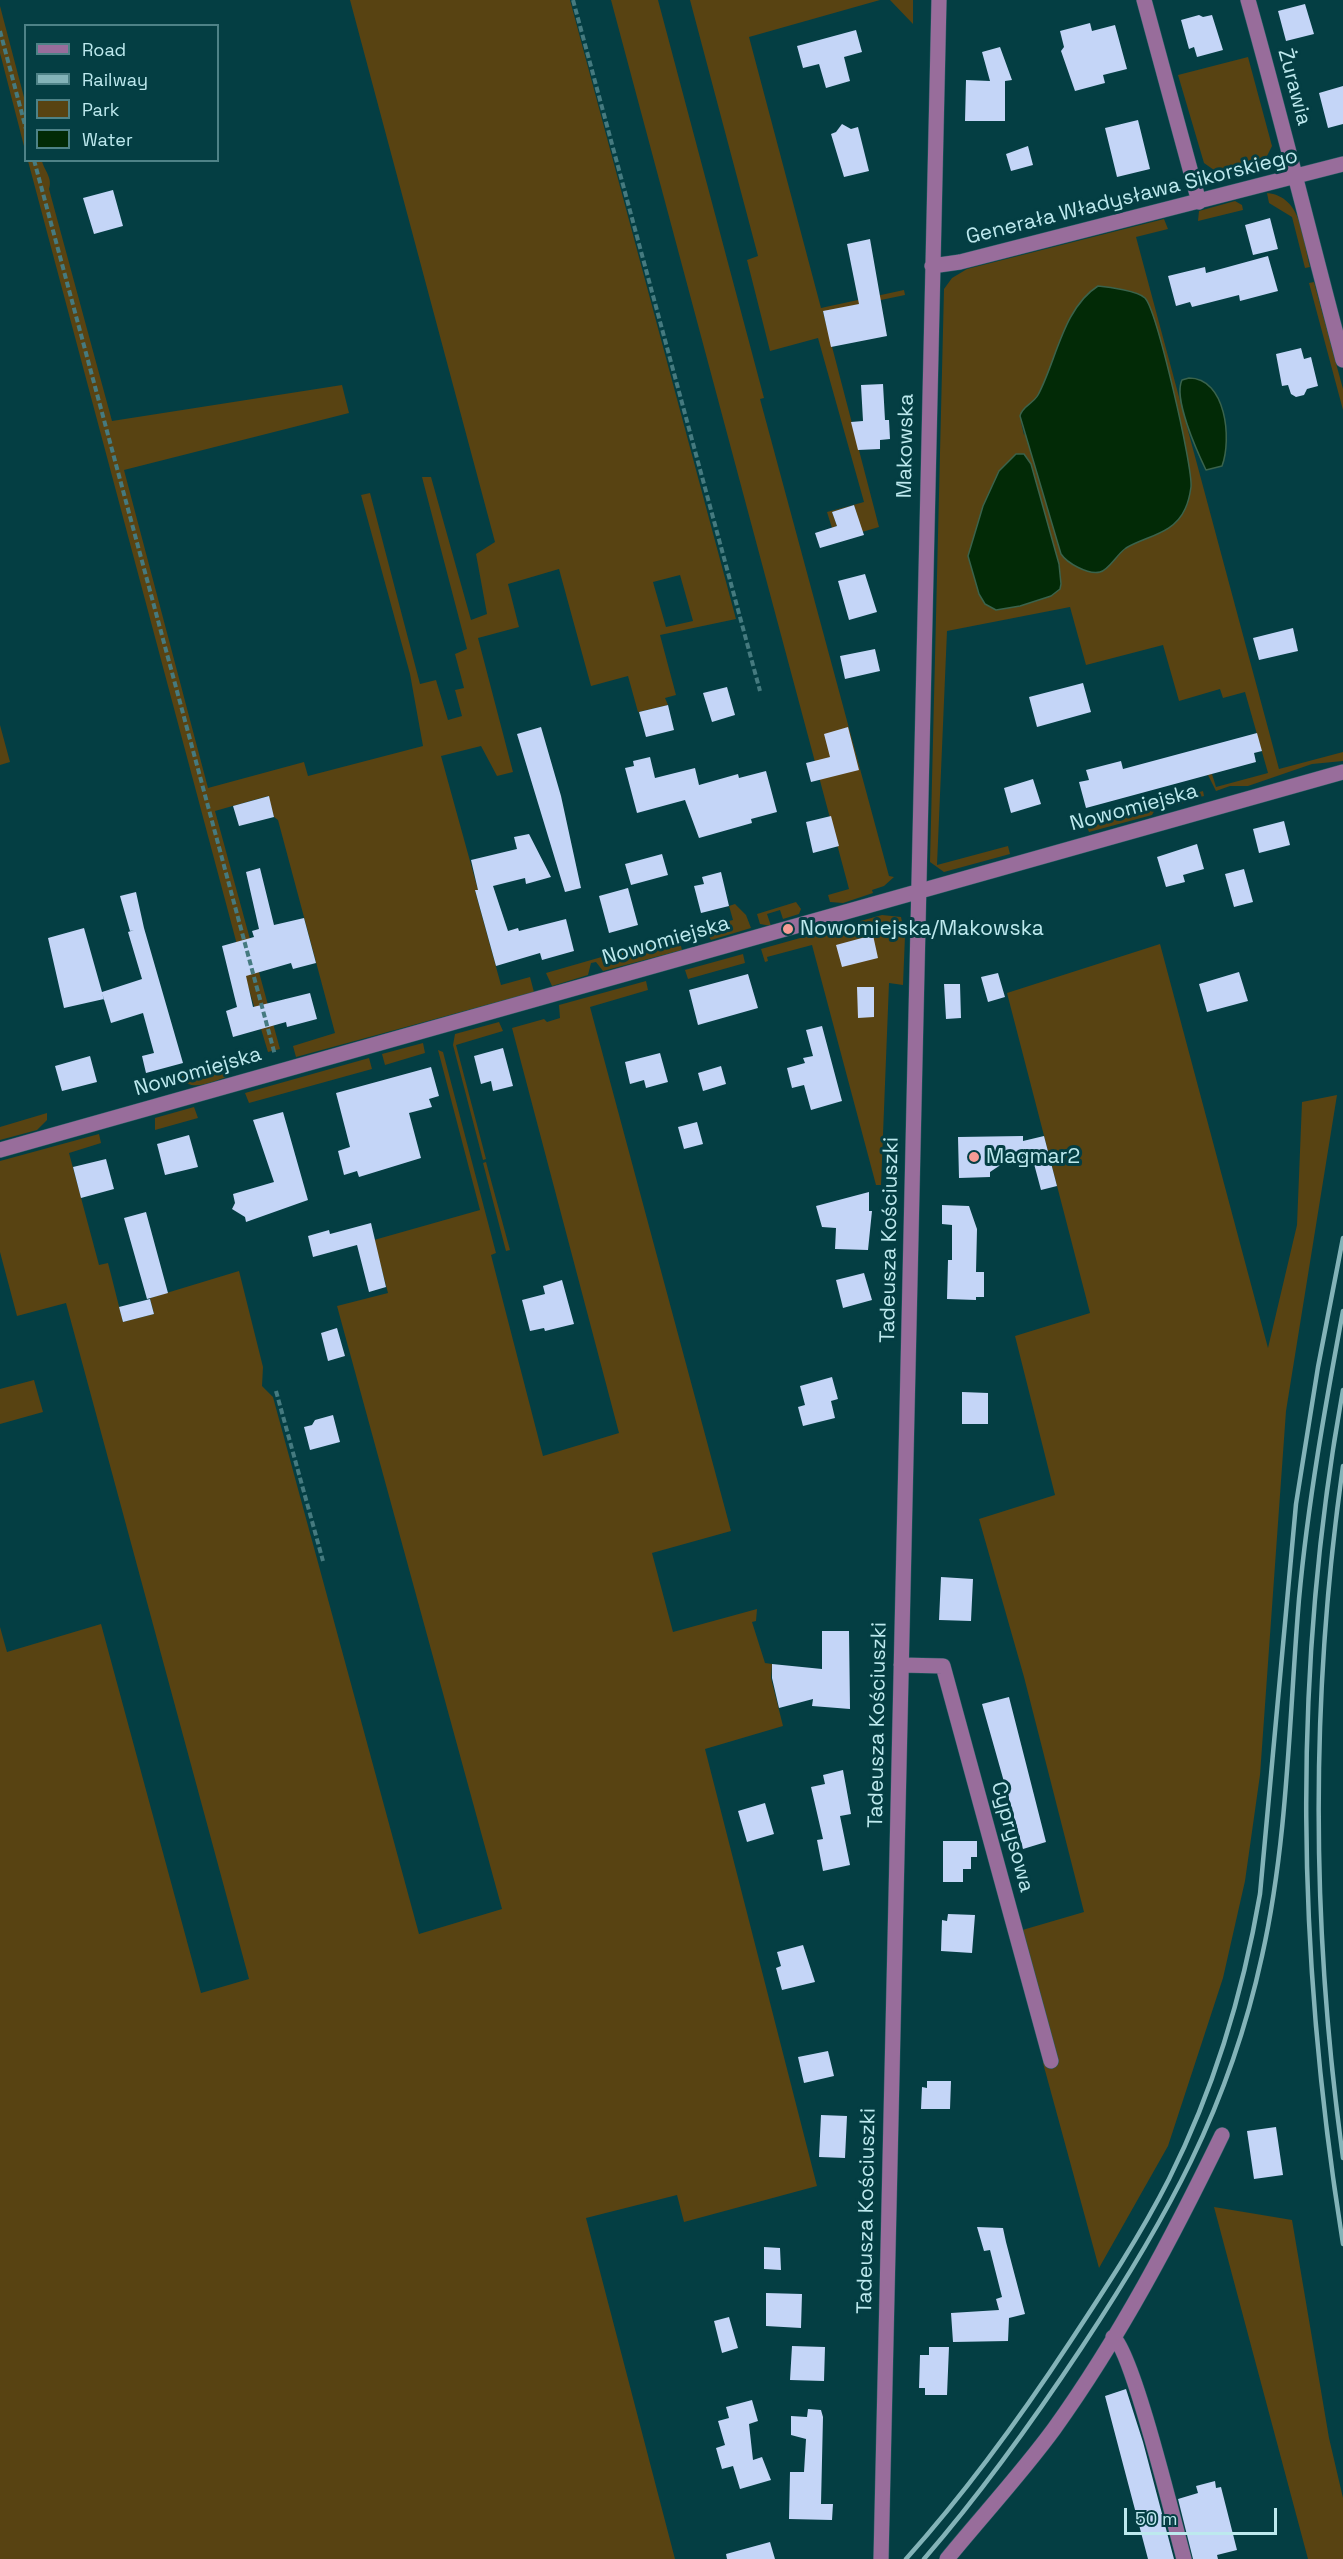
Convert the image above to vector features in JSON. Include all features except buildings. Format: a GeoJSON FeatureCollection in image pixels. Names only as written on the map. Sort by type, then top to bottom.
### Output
{"type":"FeatureCollection","features":[{"type":"Feature","properties":{"kind":"street","name":"Makowska"},"geometry":{"type":"LineString","coordinates":[[917,893],[939,0]]}},
{"type":"Feature","properties":{"kind":"street"},"geometry":{"type":"LineString","coordinates":[[1144,0],[1199,202]]}},
{"type":"Feature","properties":{"kind":"street","name":"Żurawia"},"geometry":{"type":"LineString","coordinates":[[1248,0],[1297,177],[1343,360]]}},
{"type":"Feature","properties":{"kind":"street","name":"Generała Władysława Sikorskiego"},"geometry":{"type":"LineString","coordinates":[[932,266],[955,264],[1343,164]]}},
{"type":"Feature","properties":{"kind":"street","name":"Nowomiejska"},"geometry":{"type":"LineString","coordinates":[[0,1150],[1343,772]]}},
{"type":"Feature","properties":{"kind":"street","name":"Tadeusza Kościuszki"},"geometry":{"type":"LineString","coordinates":[[881,2559],[917,893]]}},
{"type":"Feature","properties":{"kind":"street","name":"Cyprysowa"},"geometry":{"type":"LineString","coordinates":[[901,1665],[944,1666],[1051,2061]]}},
{"type":"Feature","properties":{"kind":"street"},"geometry":{"type":"LineString","coordinates":[[946,2559],[1054,2429],[1113,2337],[1179,2224],[1222,2135]]}},
{"type":"Feature","properties":{"kind":"street"},"geometry":{"type":"LineString","coordinates":[[1113,2337],[1118,2340],[1129,2367],[1145,2417],[1184,2559]]}},
{"type":"Feature","properties":{"kind":"path"},"geometry":{"type":"LineString","coordinates":[[573,0],[760,691]]}},
{"type":"Feature","properties":{"kind":"path"},"geometry":{"type":"LineString","coordinates":[[0,31],[24,121]]}},
{"type":"Feature","properties":{"kind":"path"},"geometry":{"type":"LineString","coordinates":[[35,162],[280,1071]]}},
{"type":"Feature","properties":{"kind":"path"},"geometry":{"type":"LineString","coordinates":[[276,1391],[323,1561]]}},
{"type":"Feature","properties":{"kind":"green space"},"geometry":{"type":"Polygon","coordinates":[[[350,0],[570,0],[736,619],[660,635],[676,695],[665,698],[668,705],[638,712],[628,676],[591,686],[559,569],[508,584],[519,627],[478,638],[513,772],[497,776],[481,746],[441,756],[478,890],[475,891],[501,985],[530,977],[534,992],[296,1057],[293,1046],[335,1033],[278,820],[274,817],[268,796],[215,811],[280,1049],[268,1052],[248,986],[28,162],[42,162],[49,178],[49,189],[112,421],[342,385],[349,413],[124,470],[208,788],[304,762],[308,776],[423,746],[410,674],[361,495],[370,493],[420,684],[436,680],[448,720],[462,716],[455,690],[464,688],[455,654],[467,649],[422,477],[431,477],[471,620],[487,614],[476,554],[495,542],[350,0]],[[680,575],[653,582],[666,627],[693,621],[680,575]]]}},
{"type":"Feature","properties":{"kind":"green space"},"geometry":{"type":"Polygon","coordinates":[[[611,0],[658,0],[764,398],[760,399],[889,876],[894,877],[884,886],[872,890],[873,893],[843,903],[830,902],[828,895],[849,889],[611,0]]]}},
{"type":"Feature","properties":{"kind":"green space"},"geometry":{"type":"Polygon","coordinates":[[[690,0],[880,0],[749,37],[821,308],[904,290],[905,295],[823,312],[879,527],[862,532],[854,505],[832,512],[837,526],[832,528],[827,512],[864,502],[818,338],[770,351],[747,260],[758,256],[690,0]]]}},
{"type":"Feature","properties":{"kind":"green space"},"geometry":{"type":"Polygon","coordinates":[[[890,0],[913,0],[913,24],[890,0]]]}},
{"type":"Feature","properties":{"kind":"green space"},"geometry":{"type":"Polygon","coordinates":[[[0,6],[24,97],[24,146],[0,53],[0,6]]]}},
{"type":"Feature","properties":{"kind":"green space"},"geometry":{"type":"Polygon","coordinates":[[[1248,57],[1272,146],[1262,166],[1224,177],[1204,163],[1178,75],[1248,57]]]}},
{"type":"Feature","properties":{"kind":"green space"},"geometry":{"type":"Polygon","coordinates":[[[1267,193],[1279,196],[1294,210],[1303,232],[1310,267],[1305,268],[1292,217],[1269,203],[1267,193]]]}},
{"type":"Feature","properties":{"kind":"green space"},"geometry":{"type":"Polygon","coordinates":[[[1235,201],[1242,205],[1243,210],[1198,221],[1199,211],[1235,201]]]}},
{"type":"Feature","properties":{"kind":"green space"},"geometry":{"type":"Polygon","coordinates":[[[1164,219],[1168,229],[1136,237],[1279,769],[1343,752],[1343,761],[1312,764],[1248,786],[1230,786],[1216,791],[1208,775],[1212,774],[1216,787],[1268,773],[1245,692],[1223,698],[1220,689],[1179,701],[1163,645],[1086,665],[1070,607],[947,631],[937,865],[1008,846],[1010,854],[944,872],[930,862],[944,289],[952,278],[967,269],[1164,219]],[[1059,374],[1021,422],[1024,435],[1059,374]]]}},
{"type":"Feature","properties":{"kind":"green space"},"geometry":{"type":"Polygon","coordinates":[[[1314,282],[1343,389],[1343,410],[1309,283],[1314,282]]]}},
{"type":"Feature","properties":{"kind":"green space"},"geometry":{"type":"Polygon","coordinates":[[[0,725],[10,762],[0,765],[0,725]]]}},
{"type":"Feature","properties":{"kind":"green space"},"geometry":{"type":"Polygon","coordinates":[[[1203,791],[1204,796],[1174,805],[1176,802],[1157,806],[1152,815],[1089,832],[1086,824],[1203,791]]]}},
{"type":"Feature","properties":{"kind":"green space"},"geometry":{"type":"Polygon","coordinates":[[[796,902],[801,909],[799,914],[783,919],[780,910],[767,914],[771,926],[760,924],[757,914],[796,902]]]}},
{"type":"Feature","properties":{"kind":"green space"},"geometry":{"type":"Polygon","coordinates":[[[735,904],[746,915],[751,928],[711,940],[704,927],[733,920],[729,906],[735,904]]]}},
{"type":"Feature","properties":{"kind":"green space"},"geometry":{"type":"Polygon","coordinates":[[[882,915],[901,917],[905,936],[903,985],[889,983],[881,1185],[876,1185],[812,945],[767,957],[768,961],[765,962],[761,949],[882,915]]]}},
{"type":"Feature","properties":{"kind":"green space"},"geometry":{"type":"Polygon","coordinates":[[[678,935],[682,950],[603,971],[596,962],[591,963],[588,975],[552,986],[546,973],[678,935]]]}},
{"type":"Feature","properties":{"kind":"green space"},"geometry":{"type":"Polygon","coordinates":[[[1160,944],[1268,1348],[1297,1225],[1302,1102],[1337,1095],[1286,1411],[1260,1775],[1245,1881],[1223,1978],[1168,2146],[1099,2268],[1043,2063],[1053,2061],[1019,1931],[1084,1912],[1024,1677],[979,1519],[1055,1495],[1015,1336],[1090,1313],[1007,993],[1160,944]]]}},
{"type":"Feature","properties":{"kind":"green space"},"geometry":{"type":"Polygon","coordinates":[[[743,954],[745,963],[688,979],[685,970],[743,954]]]}},
{"type":"Feature","properties":{"kind":"green space"},"geometry":{"type":"Polygon","coordinates":[[[646,981],[648,990],[590,1007],[731,1531],[652,1553],[673,1632],[757,1609],[756,1621],[752,1622],[765,1663],[772,1664],[771,1678],[783,1726],[705,1749],[817,2186],[684,2222],[677,2195],[586,2218],[675,2559],[0,2559],[0,1627],[7,1652],[101,1624],[201,1993],[249,1979],[66,1303],[17,1316],[0,1252],[0,1161],[99,1134],[101,1143],[69,1153],[99,1265],[108,1263],[123,1322],[154,1314],[150,1298],[239,1271],[263,1367],[262,1386],[273,1397],[419,1934],[502,1909],[337,1306],[388,1293],[374,1240],[480,1210],[438,1050],[443,1052],[496,1253],[491,1255],[543,1456],[619,1433],[512,1028],[544,1019],[547,1022],[560,1018],[559,1005],[646,981]]]}},
{"type":"Feature","properties":{"kind":"green space"},"geometry":{"type":"Polygon","coordinates":[[[499,1022],[503,1031],[456,1045],[486,1159],[483,1160],[453,1045],[455,1034],[499,1022]]]}},
{"type":"Feature","properties":{"kind":"green space"},"geometry":{"type":"Polygon","coordinates":[[[423,1043],[425,1053],[385,1065],[382,1054],[423,1043]]]}},
{"type":"Feature","properties":{"kind":"green space"},"geometry":{"type":"Polygon","coordinates":[[[369,1058],[372,1069],[249,1103],[245,1093],[369,1058]]]}},
{"type":"Feature","properties":{"kind":"green space"},"geometry":{"type":"Polygon","coordinates":[[[225,1064],[227,1077],[202,1085],[184,1082],[179,1077],[225,1064]]]}},
{"type":"Feature","properties":{"kind":"green space"},"geometry":{"type":"Polygon","coordinates":[[[194,1107],[198,1118],[155,1130],[155,1118],[194,1107]]]}},
{"type":"Feature","properties":{"kind":"green space"},"geometry":{"type":"Polygon","coordinates":[[[47,1113],[47,1120],[37,1130],[0,1140],[0,1127],[47,1113]]]}},
{"type":"Feature","properties":{"kind":"green space"},"geometry":{"type":"Polygon","coordinates":[[[486,1162],[510,1250],[506,1251],[483,1163],[486,1162]]]}},
{"type":"Feature","properties":{"kind":"green space"},"geometry":{"type":"Polygon","coordinates":[[[34,1380],[43,1412],[0,1424],[0,1389],[34,1380]]]}},
{"type":"Feature","properties":{"kind":"green space"},"geometry":{"type":"Polygon","coordinates":[[[1214,2207],[1292,2220],[1329,2438],[1343,2498],[1343,2559],[1308,2559],[1214,2207]]]}},
{"type":"Feature","properties":{"kind":"water"},"geometry":{"type":"Polygon","coordinates":[[[1098,286],[1136,293],[1145,298],[1151,309],[1173,390],[1191,487],[1185,509],[1174,524],[1126,548],[1103,571],[1090,572],[1078,568],[1061,554],[1020,416],[1038,395],[1068,321],[1086,296],[1098,286]]]}},
{"type":"Feature","properties":{"kind":"water"},"geometry":{"type":"Polygon","coordinates":[[[1189,378],[1201,381],[1211,388],[1223,412],[1226,441],[1222,466],[1206,470],[1192,438],[1183,411],[1180,388],[1182,380],[1189,378]]]}},
{"type":"Feature","properties":{"kind":"water"},"geometry":{"type":"Polygon","coordinates":[[[1016,454],[1024,454],[1031,464],[1059,564],[1061,584],[1060,589],[1051,596],[1020,606],[996,610],[985,604],[979,594],[968,556],[983,506],[999,471],[1016,454]]]}},
{"type":"Feature","properties":{"kind":"railway"},"geometry":{"type":"LineString","coordinates":[[906,2559],[972,2480],[1012,2426],[1122,2262],[1158,2200],[1185,2145],[1225,2040],[1245,1968],[1260,1894],[1296,1504],[1318,1367],[1343,1238]]}},
{"type":"Feature","properties":{"kind":"railway"},"geometry":{"type":"LineString","coordinates":[[924,2559],[1026,2429],[1064,2375],[1141,2254],[1191,2161],[1232,2063],[1248,2011],[1271,1912],[1282,1823],[1299,1599],[1307,1527],[1343,1311]]}},
{"type":"Feature","properties":{"kind":"railway"},"geometry":{"type":"LineString","coordinates":[[1343,1390],[1326,1497],[1315,1604],[1308,1710],[1306,1817],[1309,1923],[1316,2030],[1343,2244]]}},
{"type":"Feature","properties":{"kind":"railway"},"geometry":{"type":"LineString","coordinates":[[1343,1466],[1332,1553],[1325,1639],[1320,1726],[1319,1812],[1320,1898],[1325,1985],[1332,2071],[1343,2158]]}},
{"type":"Feature","properties":{"kind":"place","name":"Nowomiejska/Makowska"},"geometry":{"type":"Point","coordinates":[788,929]}},
{"type":"Feature","properties":{"kind":"place","name":"Magmar2"},"geometry":{"type":"Point","coordinates":[974,1157]}}]}
